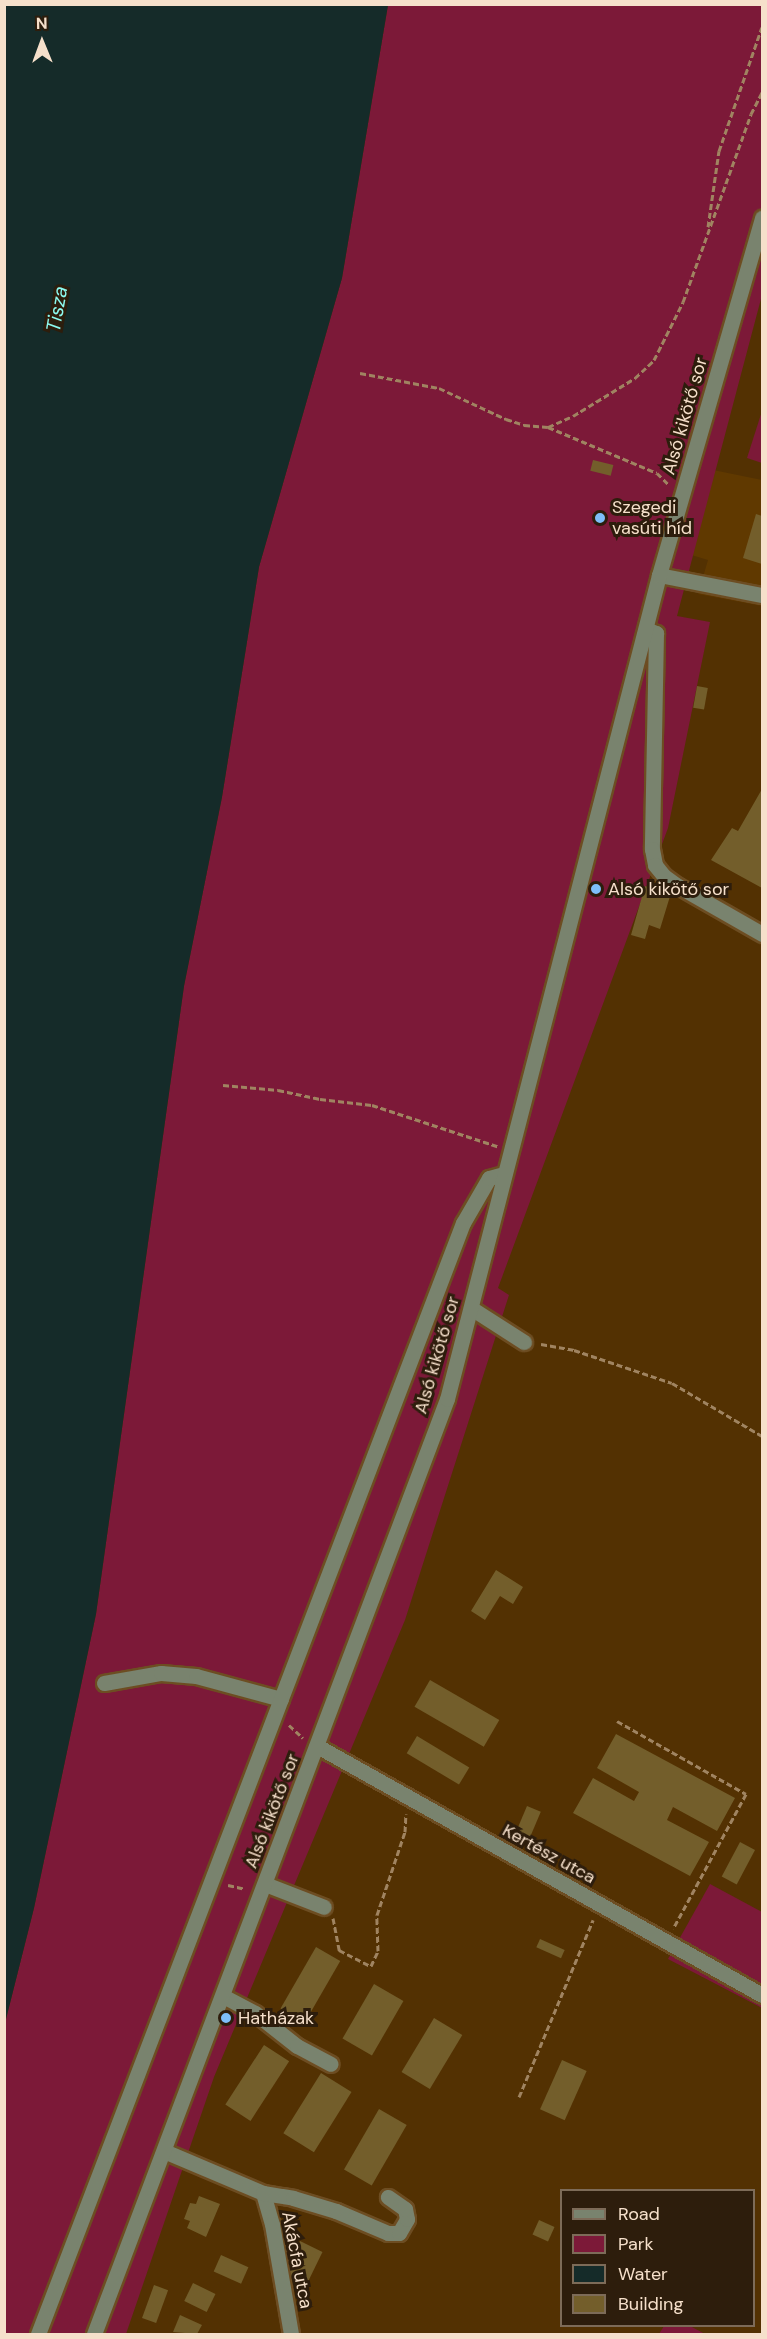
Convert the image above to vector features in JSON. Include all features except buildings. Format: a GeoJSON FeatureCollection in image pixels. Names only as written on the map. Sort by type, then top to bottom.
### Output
{"type":"FeatureCollection","features":[{"type":"Feature","properties":{"kind":"street","name":"Alsó kikötő sor"},"geometry":{"type":"LineString","coordinates":[[94,2334],[447,1399],[659,575],[762,219]]}},
{"type":"Feature","properties":{"kind":"street"},"geometry":{"type":"LineString","coordinates":[[659,575],[761,591]]}},
{"type":"Feature","properties":{"kind":"street"},"geometry":{"type":"LineString","coordinates":[[646,629],[656,633],[652,849],[655,865],[678,886],[762,934]]}},
{"type":"Feature","properties":{"kind":"street"},"geometry":{"type":"LineString","coordinates":[[38,2334],[463,1223],[489,1178],[504,1174]]}},
{"type":"Feature","properties":{"kind":"street"},"geometry":{"type":"LineString","coordinates":[[471,1308],[524,1342]]}},
{"type":"Feature","properties":{"kind":"street"},"geometry":{"type":"LineString","coordinates":[[104,1683],[161,1673],[196,1676],[279,1704]]}},
{"type":"Feature","properties":{"kind":"street","name":"Kertész utca"},"geometry":{"type":"LineString","coordinates":[[317,1746],[762,1995]]}},
{"type":"Feature","properties":{"kind":"street"},"geometry":{"type":"LineString","coordinates":[[263,1889],[324,1907]]}},
{"type":"Feature","properties":{"kind":"street"},"geometry":{"type":"LineString","coordinates":[[223,1996],[255,2013],[297,2046],[331,2064]]}},
{"type":"Feature","properties":{"kind":"street","name":"Akácfa utca"},"geometry":{"type":"LineString","coordinates":[[164,2151],[263,2193],[272,2224],[291,2334]]}},
{"type":"Feature","properties":{"kind":"street"},"geometry":{"type":"LineString","coordinates":[[263,2193],[292,2198],[336,2211],[388,2233],[399,2233],[407,2220],[405,2209],[388,2197]]}},
{"type":"Feature","properties":{"kind":"path"},"geometry":{"type":"LineString","coordinates":[[707,237],[719,151],[746,80],[762,27]]}},
{"type":"Feature","properties":{"kind":"path"},"geometry":{"type":"LineString","coordinates":[[548,427],[573,416],[635,378],[654,360],[683,302],[751,114],[762,92]]}},
{"type":"Feature","properties":{"kind":"path"},"geometry":{"type":"LineString","coordinates":[[360,373],[440,388],[506,419],[524,425],[548,427],[657,473],[681,498]]}},
{"type":"Feature","properties":{"kind":"path"},"geometry":{"type":"LineString","coordinates":[[223,1085],[278,1090],[320,1099],[372,1105],[510,1150]]}},
{"type":"Feature","properties":{"kind":"path"},"geometry":{"type":"LineString","coordinates":[[524,1342],[574,1350],[672,1383],[762,1436]]}},
{"type":"Feature","properties":{"kind":"path"},"geometry":{"type":"LineString","coordinates":[[279,1704],[295,1733],[317,1746]]}},
{"type":"Feature","properties":{"kind":"path"},"geometry":{"type":"LineString","coordinates":[[617,1721],[746,1794],[666,1941]]}},
{"type":"Feature","properties":{"kind":"path"},"geometry":{"type":"LineString","coordinates":[[324,1907],[334,1919],[335,1938],[339,1950],[371,1966],[378,1951],[377,1915],[405,1832],[408,1797]]}},
{"type":"Feature","properties":{"kind":"path"},"geometry":{"type":"LineString","coordinates":[[212,1880],[263,1889]]}},
{"type":"Feature","properties":{"kind":"path"},"geometry":{"type":"LineString","coordinates":[[519,2097],[600,1904]]}},
{"type":"Feature","properties":{"kind":"shaded area"},"geometry":{"type":"Polygon","coordinates":[[[713,470],[762,480],[762,606],[698,594],[708,560],[688,554],[713,470]]]}},
{"type":"Feature","properties":{"kind":"green space"},"geometry":{"type":"Polygon","coordinates":[[[388,5],[762,5],[762,295],[677,616],[710,622],[668,828],[498,1288],[509,1295],[405,1620],[214,2077],[126,2334],[5,2334],[5,2023],[34,1908],[96,1614],[184,986],[222,797],[259,567],[342,278],[388,5]]]}},
{"type":"Feature","properties":{"kind":"green space"},"geometry":{"type":"Polygon","coordinates":[[[762,411],[762,463],[747,458],[762,411]]]}},
{"type":"Feature","properties":{"kind":"green space"},"geometry":{"type":"Polygon","coordinates":[[[710,1884],[762,1912],[762,2008],[668,1959],[710,1884]]]}},
{"type":"Feature","properties":{"kind":"green space"},"geometry":{"type":"Polygon","coordinates":[[[663,2327],[692,2327],[705,2334],[659,2334],[663,2327]]]}},
{"type":"Feature","properties":{"kind":"water","name":"Tisza"},"geometry":{"type":"Polygon","coordinates":[[[5,4],[388,5],[342,278],[259,567],[222,797],[184,986],[96,1614],[34,1908],[5,2023],[5,4]]]}},
{"type":"Feature","properties":{"kind":"place","name":"Szegedi vasúti híd"},"geometry":{"type":"Point","coordinates":[600,518]}},
{"type":"Feature","properties":{"kind":"place","name":"Alsó kikötő sor"},"geometry":{"type":"Point","coordinates":[596,889]}},
{"type":"Feature","properties":{"kind":"place","name":"Hatházak"},"geometry":{"type":"Point","coordinates":[226,2018]}}]}
